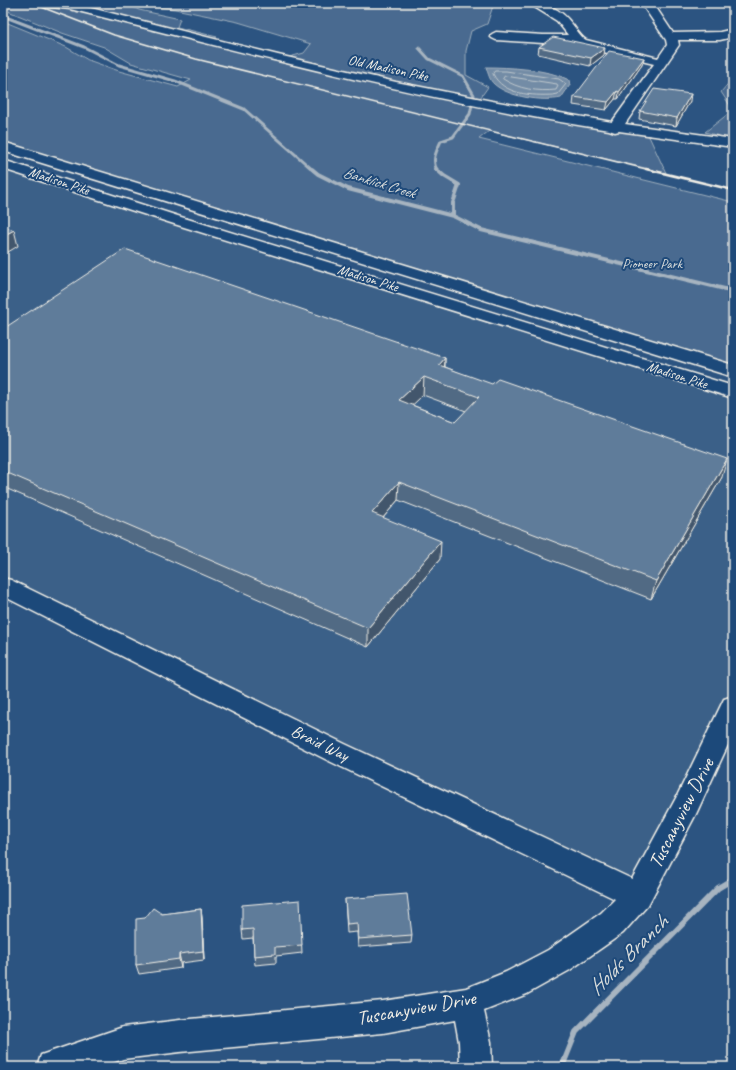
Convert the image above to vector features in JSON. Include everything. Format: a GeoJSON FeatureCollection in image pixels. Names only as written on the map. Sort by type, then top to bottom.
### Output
{"type":"FeatureCollection","features":[{"type":"Feature","properties":{"kind":"street","name":"Old Madison Pike"},"geometry":{"type":"LineString","coordinates":[[42,3],[70,6],[348,75],[615,128],[733,143]]}},
{"type":"Feature","properties":{"kind":"street"},"geometry":{"type":"LineString","coordinates":[[534,3],[555,15],[568,25],[575,38],[582,43],[661,62]]}},
{"type":"Feature","properties":{"kind":"street"},"geometry":{"type":"LineString","coordinates":[[615,128],[673,45],[670,37],[647,3]]}},
{"type":"Feature","properties":{"kind":"street"},"geometry":{"type":"LineString","coordinates":[[670,37],[720,36],[733,33]]}},
{"type":"Feature","properties":{"kind":"street"},"geometry":{"type":"LineString","coordinates":[[496,36],[543,39],[575,38]]}},
{"type":"Feature","properties":{"kind":"street","name":"Madison Pike"},"geometry":{"type":"LineString","coordinates":[[3,146],[733,370]]}},
{"type":"Feature","properties":{"kind":"street","name":"Madison Pike"},"geometry":{"type":"LineString","coordinates":[[3,164],[176,220],[733,392]]}},
{"type":"Feature","properties":{"kind":"street","name":"Braid Way"},"geometry":{"type":"LineString","coordinates":[[3,586],[336,752],[638,896]]}},
{"type":"Feature","properties":{"kind":"street","name":"Tuscanyview Drive"},"geometry":{"type":"LineString","coordinates":[[52,1067],[123,1043],[180,1036],[382,1017],[466,1003],[516,982],[559,960],[612,923],[638,896],[686,806],[733,706]]}},
{"type":"Feature","properties":{"kind":"street"},"geometry":{"type":"LineString","coordinates":[[466,1003],[474,1030],[477,1052],[476,1067]]}},
{"type":"Feature","properties":{"kind":"shaded area"},"geometry":{"type":"Polygon","coordinates":[[[3,164],[733,392],[733,706],[638,896],[3,586],[3,164]]]}},
{"type":"Feature","properties":{"kind":"green space","name":"Pioneer Park"},"geometry":{"type":"Polygon","coordinates":[[[3,3],[494,3],[487,24],[471,31],[466,51],[466,75],[488,87],[478,101],[647,132],[666,173],[489,131],[479,139],[733,202],[733,371],[3,146],[3,21],[66,47],[88,60],[119,71],[178,87],[191,80],[131,63],[104,47],[62,33],[3,9],[3,3]],[[127,4],[139,10],[180,19],[177,27],[217,37],[210,41],[282,59],[304,53],[311,44],[238,22],[175,9],[127,4]]]}},
{"type":"Feature","properties":{"kind":"green space"},"geometry":{"type":"Polygon","coordinates":[[[733,78],[733,110],[721,92],[733,78]]]}},
{"type":"Feature","properties":{"kind":"green space"},"geometry":{"type":"Polygon","coordinates":[[[733,110],[733,140],[705,132],[733,110]]]}},
{"type":"Feature","properties":{"kind":"water"},"geometry":{"type":"Polygon","coordinates":[[[486,67],[517,68],[551,73],[569,80],[570,85],[561,98],[536,99],[526,97],[508,92],[494,84],[490,79],[486,67]]]}},
{"type":"Feature","properties":{"kind":"building"},"geometry":{"type":"Polygon","coordinates":[[[553,37],[605,48],[591,58],[539,47],[553,37]]]}},
{"type":"Feature","properties":{"kind":"building"},"geometry":{"type":"Polygon","coordinates":[[[609,51],[644,58],[619,92],[617,91],[608,102],[574,97],[609,51]]]}},
{"type":"Feature","properties":{"kind":"building"},"geometry":{"type":"Polygon","coordinates":[[[654,89],[691,94],[677,118],[640,111],[654,89]]]}},
{"type":"Feature","properties":{"kind":"building"},"geometry":{"type":"Polygon","coordinates":[[[3,226],[14,230],[3,236],[3,226]]]}},
{"type":"Feature","properties":{"kind":"building"},"geometry":{"type":"Polygon","coordinates":[[[125,249],[445,358],[439,365],[492,384],[498,379],[727,459],[656,581],[399,482],[372,513],[441,541],[368,628],[3,471],[3,329],[125,249]],[[424,377],[399,400],[455,422],[479,397],[424,377]]]}},
{"type":"Feature","properties":{"kind":"building"},"geometry":{"type":"Polygon","coordinates":[[[407,894],[412,935],[358,939],[357,923],[347,924],[345,899],[407,894]]]}},
{"type":"Feature","properties":{"kind":"building"},"geometry":{"type":"Polygon","coordinates":[[[300,900],[302,945],[275,947],[275,954],[254,956],[253,929],[242,930],[242,905],[300,900]]]}},
{"type":"Feature","properties":{"kind":"building"},"geometry":{"type":"Polygon","coordinates":[[[153,908],[162,914],[201,909],[203,951],[179,954],[179,959],[136,965],[136,919],[145,918],[153,908]]]}},
{"type":"Feature","properties":{"kind":"waterway","name":"Banklick Creek"},"geometry":{"type":"LineString","coordinates":[[3,16],[84,47],[119,65],[175,81],[244,109],[313,170]]}},
{"type":"Feature","properties":{"kind":"waterway"},"geometry":{"type":"LineString","coordinates":[[419,48],[429,59],[463,76],[474,95],[470,114],[453,137],[441,141],[436,151],[435,166],[437,170]]}},
{"type":"Feature","properties":{"kind":"waterway","name":"Banklick Creek"},"geometry":{"type":"LineString","coordinates":[[312,169],[318,174],[348,189],[453,216]]}},
{"type":"Feature","properties":{"kind":"waterway"},"geometry":{"type":"LineString","coordinates":[[437,170],[459,185],[453,203],[453,216]]}},
{"type":"Feature","properties":{"kind":"waterway","name":"Banklick Creek"},"geometry":{"type":"LineString","coordinates":[[453,216],[481,230],[733,291]]}},
{"type":"Feature","properties":{"kind":"waterway","name":"Holds Branch"},"geometry":{"type":"LineString","coordinates":[[562,1067],[576,1032],[718,888],[733,879]]}},
{"type":"Feature","properties":{"kind":"railway"},"geometry":{"type":"LineString","coordinates":[[31,3],[114,35],[196,59],[650,170]]}},
{"type":"Feature","properties":{"kind":"railway"},"geometry":{"type":"LineString","coordinates":[[646,169],[733,190]]}}]}
